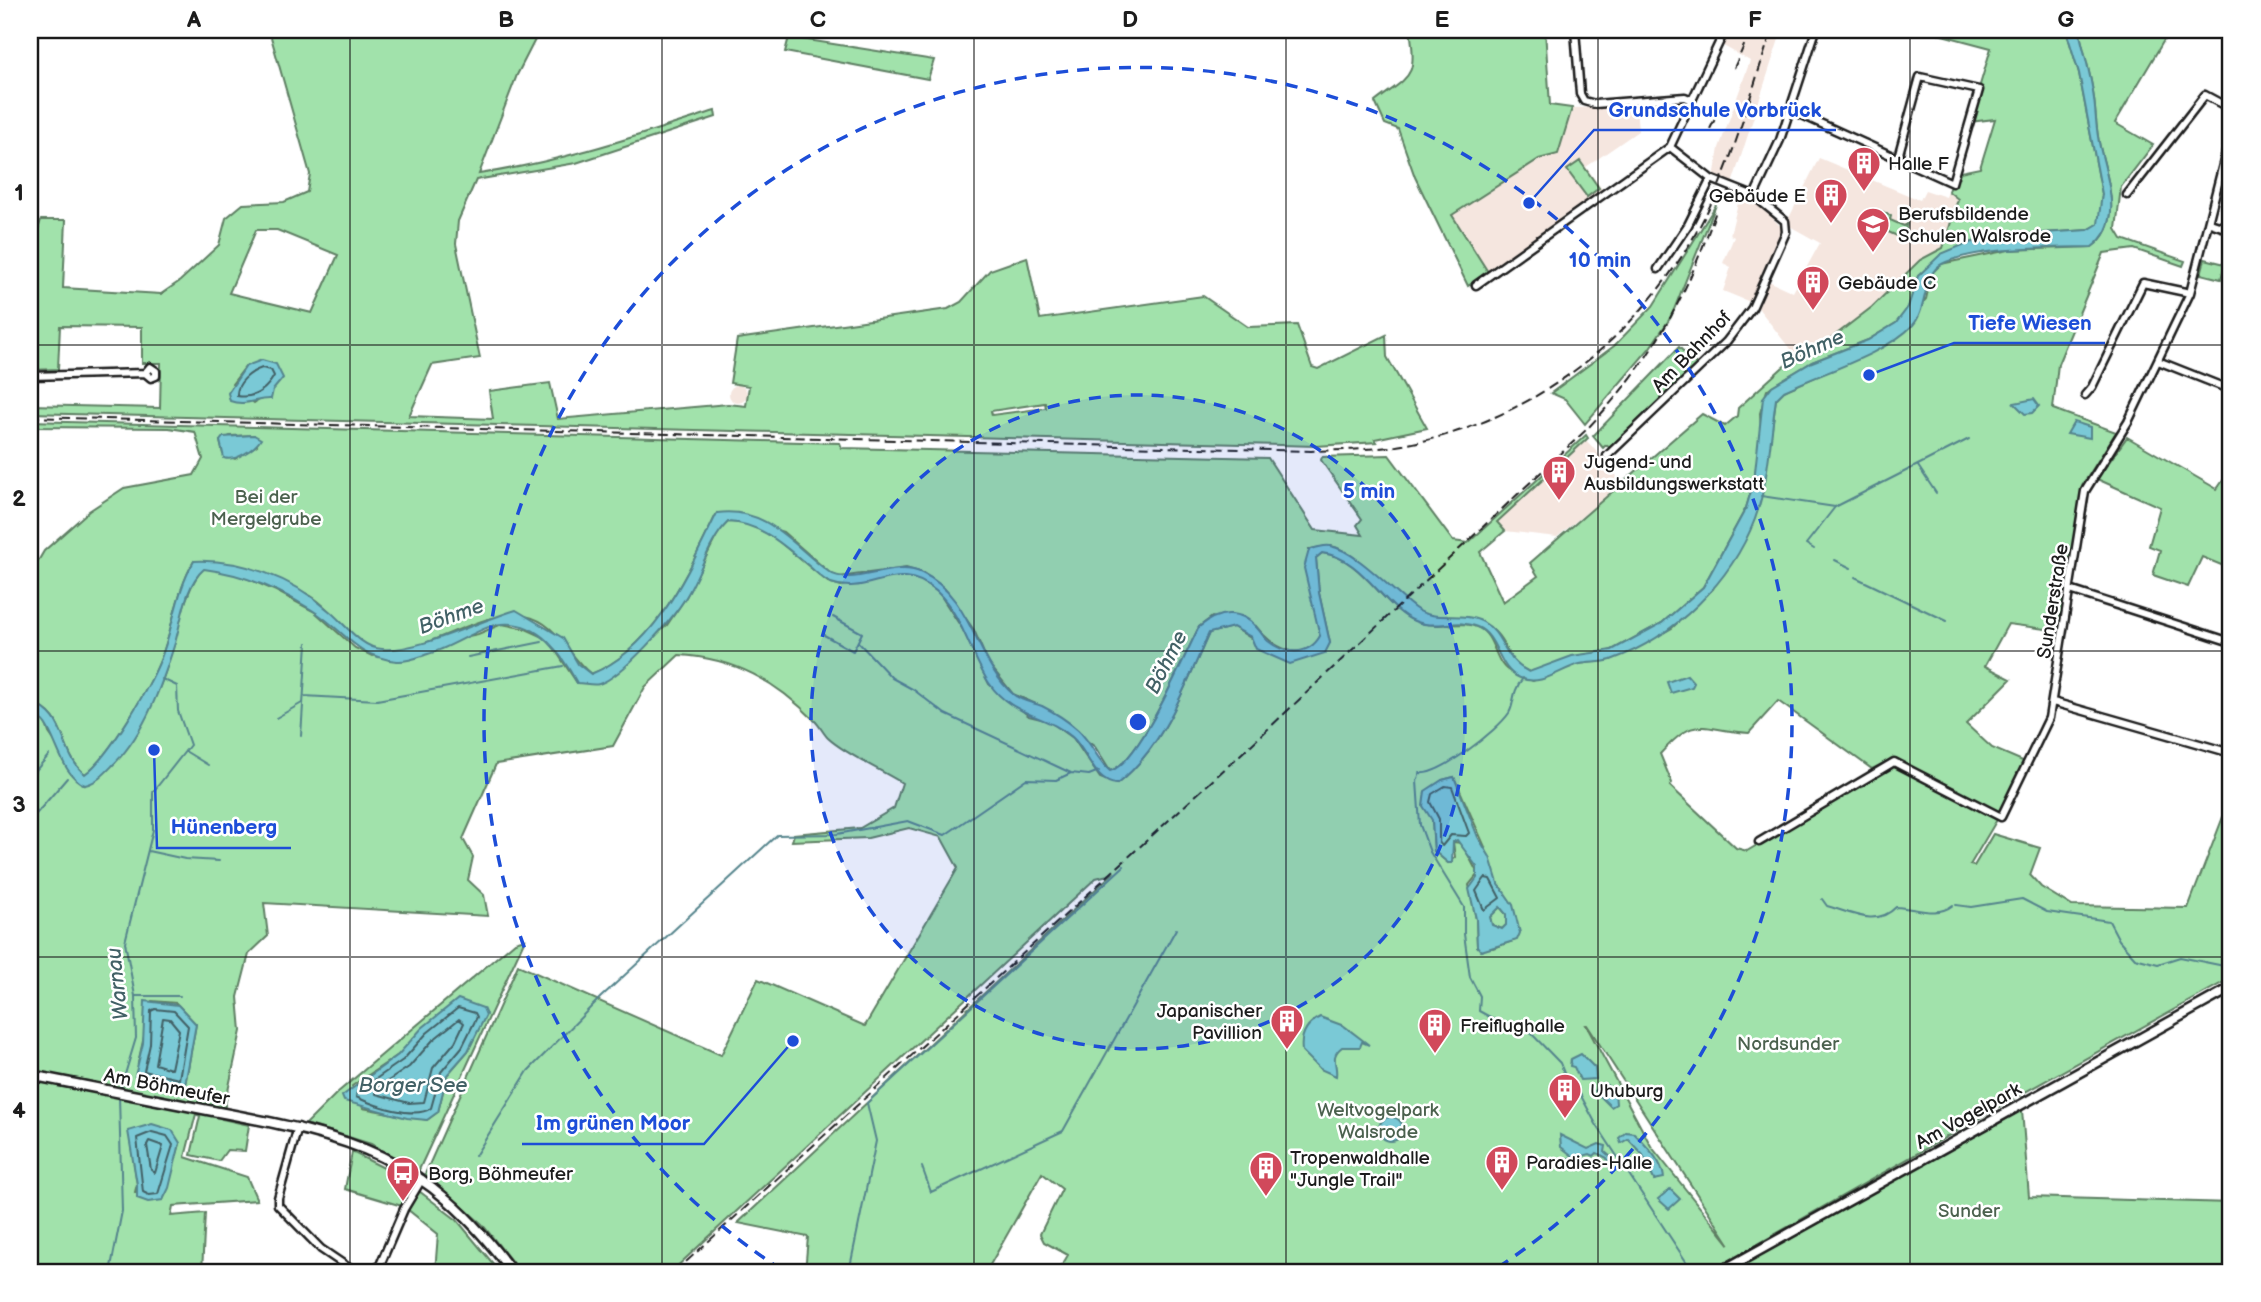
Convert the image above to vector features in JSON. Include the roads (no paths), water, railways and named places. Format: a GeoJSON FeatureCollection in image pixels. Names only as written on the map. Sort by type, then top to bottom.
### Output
{"type":"FeatureCollection","features":[{"type":"Feature","properties":{"kind":"street"},"geometry":{"type":"LineString","coordinates":[[1576,30],[1580,94],[1584,100],[1595,104],[1685,97],[1692,100]]}},
{"type":"Feature","properties":{"kind":"street"},"geometry":{"type":"LineString","coordinates":[[1476,285],[1670,147],[1725,30]]}},
{"type":"Feature","properties":{"kind":"street"},"geometry":{"type":"LineString","coordinates":[[1670,147],[1711,179],[1754,196],[1791,110],[1816,30]]}},
{"type":"Feature","properties":{"kind":"street"},"geometry":{"type":"LineString","coordinates":[[1791,110],[1952,183],[1979,90],[1920,77],[1898,157]]}},
{"type":"Feature","properties":{"kind":"street"},"geometry":{"type":"LineString","coordinates":[[2127,195],[2206,95],[2231,109]]}},
{"type":"Feature","properties":{"kind":"street","name":"Sunderstraße"},"geometry":{"type":"LineString","coordinates":[[1759,842],[1894,761],[2001,817],[2045,730],[2053,702],[2085,491],[2128,422],[2190,293],[2231,133]]}},
{"type":"Feature","properties":{"kind":"street"},"geometry":{"type":"LineString","coordinates":[[1658,269],[1688,225],[1711,179]]}},
{"type":"Feature","properties":{"kind":"street","name":"Am Bahnhof"},"geometry":{"type":"LineString","coordinates":[[1607,456],[1720,349],[1752,308],[1787,226],[1782,218],[1754,196]]}},
{"type":"Feature","properties":{"kind":"street"},"geometry":{"type":"LineString","coordinates":[[2210,223],[2231,230]]}},
{"type":"Feature","properties":{"kind":"street"},"geometry":{"type":"LineString","coordinates":[[2085,395],[2092,387],[2143,283],[2190,293]]}},
{"type":"Feature","properties":{"kind":"street"},"geometry":{"type":"LineString","coordinates":[[2158,361],[2231,390]]}},
{"type":"Feature","properties":{"kind":"street"},"geometry":{"type":"LineString","coordinates":[[30,376],[145,373]]}},
{"type":"Feature","properties":{"kind":"street"},"geometry":{"type":"LineString","coordinates":[[2070,590],[2231,642]]}},
{"type":"Feature","properties":{"kind":"street"},"geometry":{"type":"LineString","coordinates":[[2053,702],[2231,753]]}},
{"type":"Feature","properties":{"kind":"street","name":"Am Vogelpark"},"geometry":{"type":"LineString","coordinates":[[1720,1272],[2231,988]]}},
{"type":"Feature","properties":{"kind":"street","name":"Am Böhmeufer"},"geometry":{"type":"LineString","coordinates":[[30,1075],[298,1127],[355,1143],[422,1179],[471,1221],[512,1272]]}},
{"type":"Feature","properties":{"kind":"street"},"geometry":{"type":"LineString","coordinates":[[298,1127],[278,1205],[321,1249],[355,1272]]}},
{"type":"Feature","properties":{"kind":"street"},"geometry":{"type":"LineString","coordinates":[[377,1272],[404,1209],[422,1179]]}},
{"type":"Feature","properties":{"kind":"water"},"geometry":{"type":"Polygon","coordinates":[[[2066,30],[2079,30],[2093,90],[2098,135],[2111,200],[2108,226],[2102,237],[2092,247],[1994,251],[1957,258],[1942,264],[1931,276],[1918,318],[1901,335],[1870,354],[1784,391],[1776,399],[1760,504],[1745,542],[1731,564],[1716,585],[1678,622],[1635,650],[1611,660],[1580,664],[1543,679],[1520,678],[1507,668],[1484,631],[1469,624],[1436,625],[1410,619],[1359,571],[1336,556],[1322,553],[1316,558],[1319,593],[1330,643],[1325,653],[1290,664],[1256,649],[1251,637],[1233,627],[1209,633],[1182,694],[1160,734],[1148,752],[1117,784],[1109,782],[1097,772],[1078,743],[1062,729],[1018,709],[998,694],[982,672],[953,612],[936,591],[922,581],[896,577],[858,585],[831,583],[762,531],[740,523],[728,522],[715,539],[691,588],[670,619],[620,671],[599,684],[577,683],[557,651],[548,642],[528,628],[516,625],[493,626],[413,659],[401,661],[382,658],[360,648],[324,618],[287,595],[247,579],[204,569],[188,593],[175,643],[152,706],[136,737],[102,776],[85,785],[75,779],[61,758],[45,724],[39,717],[30,714],[30,703],[51,715],[70,755],[85,774],[95,765],[128,720],[156,670],[183,585],[194,561],[230,563],[282,580],[313,598],[359,639],[374,648],[397,649],[413,646],[516,610],[563,638],[578,664],[591,674],[614,662],[652,627],[682,583],[717,513],[735,512],[751,516],[778,530],[829,572],[838,576],[861,576],[898,569],[922,573],[939,583],[963,613],[1000,680],[1016,697],[1042,706],[1074,727],[1110,771],[1122,764],[1147,730],[1199,627],[1206,622],[1221,615],[1236,614],[1250,621],[1266,639],[1281,649],[1302,650],[1315,643],[1320,636],[1304,568],[1309,550],[1319,547],[1330,546],[1351,555],[1424,613],[1466,617],[1483,622],[1496,633],[1513,660],[1529,672],[1572,656],[1612,650],[1662,623],[1703,587],[1746,508],[1754,481],[1763,398],[1772,386],[1812,362],[1868,340],[1896,323],[1908,307],[1918,276],[1941,254],[1965,244],[1999,236],[2088,230],[2098,224],[2102,194],[2079,73],[2066,30]]]}},
{"type":"Feature","properties":{"kind":"water"},"geometry":{"type":"Polygon","coordinates":[[[262,360],[276,364],[283,378],[273,390],[271,399],[241,403],[230,401],[228,393],[246,366],[262,360]]]}},
{"type":"Feature","properties":{"kind":"water"},"geometry":{"type":"Polygon","coordinates":[[[2034,399],[2039,406],[2032,413],[2025,414],[2014,403],[2034,399]]]}},
{"type":"Feature","properties":{"kind":"water"},"geometry":{"type":"Polygon","coordinates":[[[2074,422],[2090,427],[2090,438],[2067,434],[2074,422]]]}},
{"type":"Feature","properties":{"kind":"water"},"geometry":{"type":"Polygon","coordinates":[[[254,435],[261,439],[250,450],[234,458],[224,458],[220,441],[223,437],[254,435]]]}},
{"type":"Feature","properties":{"kind":"water"},"geometry":{"type":"Polygon","coordinates":[[[1687,675],[1694,683],[1692,687],[1671,693],[1667,682],[1687,675]]]}},
{"type":"Feature","properties":{"kind":"water"},"geometry":{"type":"Polygon","coordinates":[[[1454,777],[1478,837],[1490,857],[1498,883],[1513,905],[1520,933],[1517,940],[1481,951],[1477,946],[1476,919],[1469,889],[1477,878],[1477,867],[1457,840],[1453,842],[1452,863],[1448,863],[1434,851],[1432,820],[1423,806],[1425,791],[1442,780],[1454,777]],[[1500,907],[1490,917],[1492,925],[1502,929],[1506,925],[1506,914],[1500,907]]]}},
{"type":"Feature","properties":{"kind":"water","name":"Borger See"},"geometry":{"type":"Polygon","coordinates":[[[458,999],[483,1008],[486,1015],[468,1051],[447,1075],[438,1112],[427,1120],[407,1118],[344,1101],[342,1096],[398,1055],[422,1028],[458,999]]]}},
{"type":"Feature","properties":{"kind":"water"},"geometry":{"type":"Polygon","coordinates":[[[145,1001],[178,1005],[196,1024],[185,1085],[135,1076],[143,1043],[145,1001]]]}},
{"type":"Feature","properties":{"kind":"water"},"geometry":{"type":"Polygon","coordinates":[[[1320,1017],[1344,1026],[1369,1045],[1362,1042],[1360,1047],[1342,1047],[1335,1057],[1336,1076],[1320,1069],[1302,1051],[1305,1031],[1320,1017]]]}},
{"type":"Feature","properties":{"kind":"water"},"geometry":{"type":"Polygon","coordinates":[[[1581,1054],[1595,1068],[1596,1079],[1580,1080],[1574,1067],[1570,1066],[1571,1059],[1581,1054]]]}},
{"type":"Feature","properties":{"kind":"water"},"geometry":{"type":"Polygon","coordinates":[[[1604,1083],[1615,1092],[1616,1104],[1611,1107],[1595,1091],[1604,1083]]]}},
{"type":"Feature","properties":{"kind":"water"},"geometry":{"type":"Polygon","coordinates":[[[1391,1117],[1400,1120],[1403,1129],[1400,1138],[1391,1141],[1382,1138],[1379,1129],[1382,1120],[1391,1117]]]}},
{"type":"Feature","properties":{"kind":"water"},"geometry":{"type":"Polygon","coordinates":[[[152,1124],[172,1130],[180,1143],[169,1188],[163,1200],[148,1202],[137,1198],[128,1131],[152,1124]]]}},
{"type":"Feature","properties":{"kind":"water"},"geometry":{"type":"Polygon","coordinates":[[[1626,1132],[1634,1133],[1653,1154],[1664,1178],[1654,1180],[1643,1155],[1628,1139],[1621,1143],[1619,1138],[1626,1132]]]}},
{"type":"Feature","properties":{"kind":"water"},"geometry":{"type":"Polygon","coordinates":[[[1560,1135],[1588,1149],[1599,1144],[1606,1146],[1605,1152],[1612,1158],[1610,1169],[1607,1158],[1597,1153],[1594,1156],[1590,1154],[1554,1162],[1574,1157],[1561,1147],[1560,1135]]]}},
{"type":"Feature","properties":{"kind":"water"},"geometry":{"type":"Polygon","coordinates":[[[1670,1189],[1680,1199],[1669,1209],[1658,1199],[1670,1189]]]}},
{"type":"Feature","properties":{"kind":"waterway"},"geometry":{"type":"LineString","coordinates":[[1814,549],[1806,544],[1835,507],[1969,439]]}},
{"type":"Feature","properties":{"kind":"waterway"},"geometry":{"type":"LineString","coordinates":[[1918,466],[1936,493]]}},
{"type":"Feature","properties":{"kind":"waterway"},"geometry":{"type":"LineString","coordinates":[[1761,496],[1835,507]]}},
{"type":"Feature","properties":{"kind":"waterway"},"geometry":{"type":"LineString","coordinates":[[1835,560],[1851,568]]}},
{"type":"Feature","properties":{"kind":"waterway"},"geometry":{"type":"LineString","coordinates":[[1855,577],[1947,621]]}},
{"type":"Feature","properties":{"kind":"waterway"},"geometry":{"type":"LineString","coordinates":[[824,635],[853,651],[862,633],[833,617]]}},
{"type":"Feature","properties":{"kind":"waterway"},"geometry":{"type":"LineString","coordinates":[[468,657],[542,642]]}},
{"type":"Feature","properties":{"kind":"waterway"},"geometry":{"type":"LineString","coordinates":[[858,642],[892,678],[914,690],[945,714],[1071,773],[1089,775],[1099,771]]}},
{"type":"Feature","properties":{"kind":"waterway"},"geometry":{"type":"LineString","coordinates":[[301,736],[307,643]]}},
{"type":"Feature","properties":{"kind":"waterway"},"geometry":{"type":"LineString","coordinates":[[304,696],[377,700],[563,666]]}},
{"type":"Feature","properties":{"kind":"waterway"},"geometry":{"type":"LineString","coordinates":[[1523,678],[1503,721],[1454,760],[1429,772],[1420,773],[1417,781],[1420,825],[1430,852],[1464,907],[1464,934],[1470,977],[1480,996],[1479,1011],[1501,1023],[1527,1029],[1560,1063],[1566,1078],[1580,1094],[1596,1124],[1693,1272]]}},
{"type":"Feature","properties":{"kind":"waterway","name":"Warnau"},"geometry":{"type":"LineString","coordinates":[[120,1091],[136,1038],[135,996],[125,942],[153,830],[153,792],[190,745],[178,711],[177,686],[162,679]]}},
{"type":"Feature","properties":{"kind":"waterway"},"geometry":{"type":"LineString","coordinates":[[276,718],[302,703]]}},
{"type":"Feature","properties":{"kind":"waterway"},"geometry":{"type":"LineString","coordinates":[[185,751],[208,765]]}},
{"type":"Feature","properties":{"kind":"waterway"},"geometry":{"type":"LineString","coordinates":[[30,777],[49,755]]}},
{"type":"Feature","properties":{"kind":"waterway"},"geometry":{"type":"LineString","coordinates":[[475,1156],[528,1071],[601,997],[777,835],[837,834],[908,821],[945,835],[1026,779],[1056,780],[1071,773]]}},
{"type":"Feature","properties":{"kind":"waterway"},"geometry":{"type":"LineString","coordinates":[[30,821],[67,778]]}},
{"type":"Feature","properties":{"kind":"waterway"},"geometry":{"type":"LineString","coordinates":[[148,851],[185,859],[219,861]]}},
{"type":"Feature","properties":{"kind":"waterway"},"geometry":{"type":"LineString","coordinates":[[849,1272],[876,1141],[867,1103],[1124,866]]}},
{"type":"Feature","properties":{"kind":"waterway"},"geometry":{"type":"LineString","coordinates":[[1822,899],[1827,906],[1863,917],[1880,917],[1896,907],[1933,912],[1953,905]]}},
{"type":"Feature","properties":{"kind":"waterway"},"geometry":{"type":"LineString","coordinates":[[1956,905],[1971,907],[2022,899],[2047,912],[2109,921],[2119,940],[2135,958],[2158,964],[2180,957],[2229,967]]}},
{"type":"Feature","properties":{"kind":"waterway"},"geometry":{"type":"LineString","coordinates":[[922,1167],[931,1192],[1063,1131],[1176,929]]}},
{"type":"Feature","properties":{"kind":"waterway"},"geometry":{"type":"LineString","coordinates":[[136,996],[180,996]]}},
{"type":"Feature","properties":{"kind":"waterway","name":"Warnau"},"geometry":{"type":"LineString","coordinates":[[110,1272],[122,1211],[119,1096]]}},
{"type":"Feature","properties":{"kind":"railway"},"geometry":{"type":"LineString","coordinates":[[1734,68],[1751,30]]}},
{"type":"Feature","properties":{"kind":"railway"},"geometry":{"type":"LineString","coordinates":[[30,417],[1311,451],[1390,447],[1440,437],[1489,420],[1534,397],[1576,369],[1615,336],[1650,299],[1681,258],[1716,192],[1772,30]]}},
{"type":"Feature","properties":{"kind":"railway"},"geometry":{"type":"LineString","coordinates":[[1710,129],[1723,103]]}},
{"type":"Feature","properties":{"kind":"railway"},"geometry":{"type":"LineString","coordinates":[[675,1272],[1251,745],[1586,430],[1630,379],[1664,328],[1692,274],[1716,211]]}},
{"type":"Feature","properties":{"kind":"place","name":"Halle F"},"geometry":{"type":"Point","coordinates":[1864,193]}},
{"type":"Feature","properties":{"kind":"place","name":"Grundschule Vorbrück"},"geometry":{"type":"Point","coordinates":[1529,203]}},
{"type":"Feature","properties":{"kind":"place","name":"Gebäude E"},"geometry":{"type":"Point","coordinates":[1831,225]}},
{"type":"Feature","properties":{"kind":"place","name":"Berufsbildende Schulen Walsrode"},"geometry":{"type":"Point","coordinates":[1873,254]}},
{"type":"Feature","properties":{"kind":"place","name":"Gebäude C"},"geometry":{"type":"Point","coordinates":[1813,312]}},
{"type":"Feature","properties":{"kind":"place","name":"Tiefe Wiesen"},"geometry":{"type":"Point","coordinates":[1869,375]}},
{"type":"Feature","properties":{"kind":"place","name":"Jugend- und Ausbildungswerkstatt"},"geometry":{"type":"Point","coordinates":[1559,502]}},
{"type":"Feature","properties":{"kind":"place","name":"Hünenberg"},"geometry":{"type":"Point","coordinates":[154,750]}},
{"type":"Feature","properties":{"kind":"place","name":"Im grünen Moor"},"geometry":{"type":"Point","coordinates":[793,1041]}},
{"type":"Feature","properties":{"kind":"place","name":"Japanischer Pavillion"},"geometry":{"type":"Point","coordinates":[1287,1051]}},
{"type":"Feature","properties":{"kind":"place","name":"Freiflughalle"},"geometry":{"type":"Point","coordinates":[1435,1055]}},
{"type":"Feature","properties":{"kind":"place","name":"Uhuburg"},"geometry":{"type":"Point","coordinates":[1565,1120]}},
{"type":"Feature","properties":{"kind":"place","name":"Paradies-Halle"},"geometry":{"type":"Point","coordinates":[1502,1192]}},
{"type":"Feature","properties":{"kind":"place","name":"Tropenwaldhalle \"Jungle Trail\""},"geometry":{"type":"Point","coordinates":[1266,1198]}},
{"type":"Feature","properties":{"kind":"place","name":"Borg, Böhmeufer"},"geometry":{"type":"Point","coordinates":[403,1203]}},
{"type":"Feature","properties":{"kind":"water label","name":"Böhme"},"geometry":{"type":"Point","coordinates":[1812,349]}},
{"type":"Feature","properties":{"kind":"water label","name":"Böhme"},"geometry":{"type":"Point","coordinates":[451,616]}},
{"type":"Feature","properties":{"kind":"water label","name":"Böhme"},"geometry":{"type":"Point","coordinates":[1166,662]}},
{"type":"Feature","properties":{"kind":"park label","name":"Bei der Mergelgrube"},"geometry":{"type":"Point","coordinates":[266,507]}},
{"type":"Feature","properties":{"kind":"park label","name":"Nordsunder"},"geometry":{"type":"Point","coordinates":[1788,1043]}},
{"type":"Feature","properties":{"kind":"park label","name":"Weltvogelpark Walsrode"},"geometry":{"type":"Point","coordinates":[1378,1120]}},
{"type":"Feature","properties":{"kind":"park label","name":"Sunder"},"geometry":{"type":"Point","coordinates":[1969,1210]}}]}
